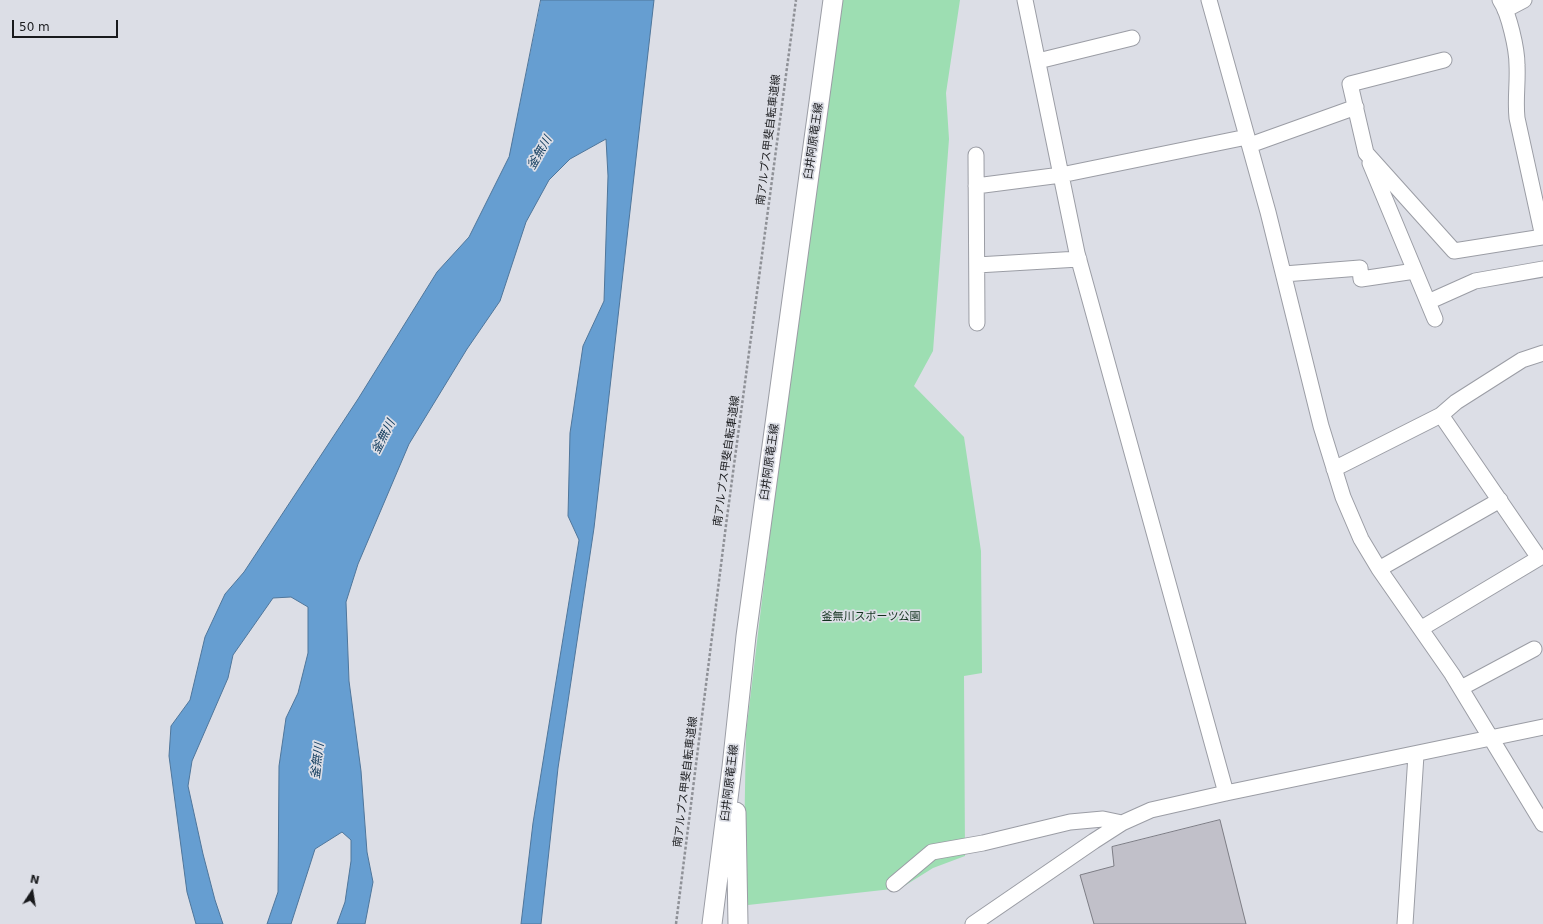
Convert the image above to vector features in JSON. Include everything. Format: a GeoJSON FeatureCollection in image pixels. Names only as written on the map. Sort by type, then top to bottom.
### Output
{"type":"FeatureCollection","features":[{"type":"Feature","properties":{"kind":"main road","name":"臼井阿原竜王線"},"geometry":{"type":"LineString","coordinates":[[712,924],[732,767],[746,636],[833,0]]}},
{"type":"Feature","properties":{"kind":"main road"},"geometry":{"type":"LineString","coordinates":[[732,767],[736,810],[738,924]]}},
{"type":"Feature","properties":{"kind":"street"},"geometry":{"type":"LineString","coordinates":[[1025,0],[1079,259],[1226,793]]}},
{"type":"Feature","properties":{"kind":"street"},"geometry":{"type":"LineString","coordinates":[[1209,0],[1249,141],[1284,274],[1321,426],[1343,497],[1361,539],[1379,569],[1422,628],[1461,688],[1543,824]]}},
{"type":"Feature","properties":{"kind":"street"},"geometry":{"type":"LineString","coordinates":[[1366,153],[1454,251],[1543,237],[1516,118],[1515,99],[1517,64],[1510,21],[1502,5],[1524,0]]}},
{"type":"Feature","properties":{"kind":"street"},"geometry":{"type":"LineString","coordinates":[[1038,61],[1132,38]]}},
{"type":"Feature","properties":{"kind":"street"},"geometry":{"type":"LineString","coordinates":[[1435,319],[1366,153],[1350,84],[1444,60]]}},
{"type":"Feature","properties":{"kind":"street"},"geometry":{"type":"LineString","coordinates":[[976,186],[1061,175],[1249,141],[1356,107]]}},
{"type":"Feature","properties":{"kind":"street"},"geometry":{"type":"LineString","coordinates":[[976,155],[977,324]]}},
{"type":"Feature","properties":{"kind":"street"},"geometry":{"type":"LineString","coordinates":[[977,265],[1079,259]]}},
{"type":"Feature","properties":{"kind":"street"},"geometry":{"type":"LineString","coordinates":[[1284,274],[1360,268],[1361,279],[1415,271]]}},
{"type":"Feature","properties":{"kind":"street"},"geometry":{"type":"LineString","coordinates":[[1428,302],[1475,281],[1543,269]]}},
{"type":"Feature","properties":{"kind":"street"},"geometry":{"type":"LineString","coordinates":[[1334,469],[1441,415],[1456,402],[1522,360],[1543,353]]}},
{"type":"Feature","properties":{"kind":"street"},"geometry":{"type":"LineString","coordinates":[[1422,628],[1539,558],[1441,415]]}},
{"type":"Feature","properties":{"kind":"street"},"geometry":{"type":"LineString","coordinates":[[1379,569],[1500,500]]}},
{"type":"Feature","properties":{"kind":"street"},"geometry":{"type":"LineString","coordinates":[[1461,688],[1534,649]]}},
{"type":"Feature","properties":{"kind":"street"},"geometry":{"type":"LineString","coordinates":[[973,924],[1122,823],[1151,810],[1543,727]]}},
{"type":"Feature","properties":{"kind":"street"},"geometry":{"type":"LineString","coordinates":[[1405,924],[1416,755]]}},
{"type":"Feature","properties":{"kind":"street"},"geometry":{"type":"LineString","coordinates":[[894,884],[932,852],[983,843],[1070,822],[1103,819],[1122,823]]}},
{"type":"Feature","properties":{"kind":"path","name":"南アルプス甲斐自転車道線"},"geometry":{"type":"LineString","coordinates":[[676,924],[727,517],[796,0]]}},
{"type":"Feature","properties":{"kind":"green space","name":"釜無川スポーツ公園"},"geometry":{"type":"Polygon","coordinates":[[[843,0],[960,0],[946,93],[949,139],[933,351],[914,386],[964,437],[981,551],[982,673],[964,676],[965,856],[933,868],[901,888],[748,905],[744,846],[746,733],[790,367],[843,0]]]}},
{"type":"Feature","properties":{"kind":"water","name":"釜無川"},"geometry":{"type":"Polygon","coordinates":[[[541,0],[654,0],[594,528],[558,768],[541,924],[521,924],[533,823],[579,540],[568,516],[570,433],[583,346],[604,301],[608,176],[606,139],[570,159],[549,180],[526,222],[500,301],[467,349],[409,444],[358,564],[346,602],[349,681],[361,771],[367,852],[373,882],[365,924],[337,924],[345,902],[351,861],[351,840],[342,832],[315,849],[291,924],[267,924],[278,892],[279,766],[286,718],[298,693],[308,653],[308,607],[291,597],[273,598],[233,655],[228,678],[192,761],[188,786],[203,854],[223,924],[196,924],[187,892],[169,756],[171,726],[190,700],[205,637],[225,594],[244,572],[358,399],[437,272],[469,237],[509,157],[541,0]]]}},
{"type":"Feature","properties":{"kind":"building"},"geometry":{"type":"Polygon","coordinates":[[[1220,820],[1246,924],[1094,924],[1080,875],[1114,866],[1112,847],[1220,820]]]}}]}
